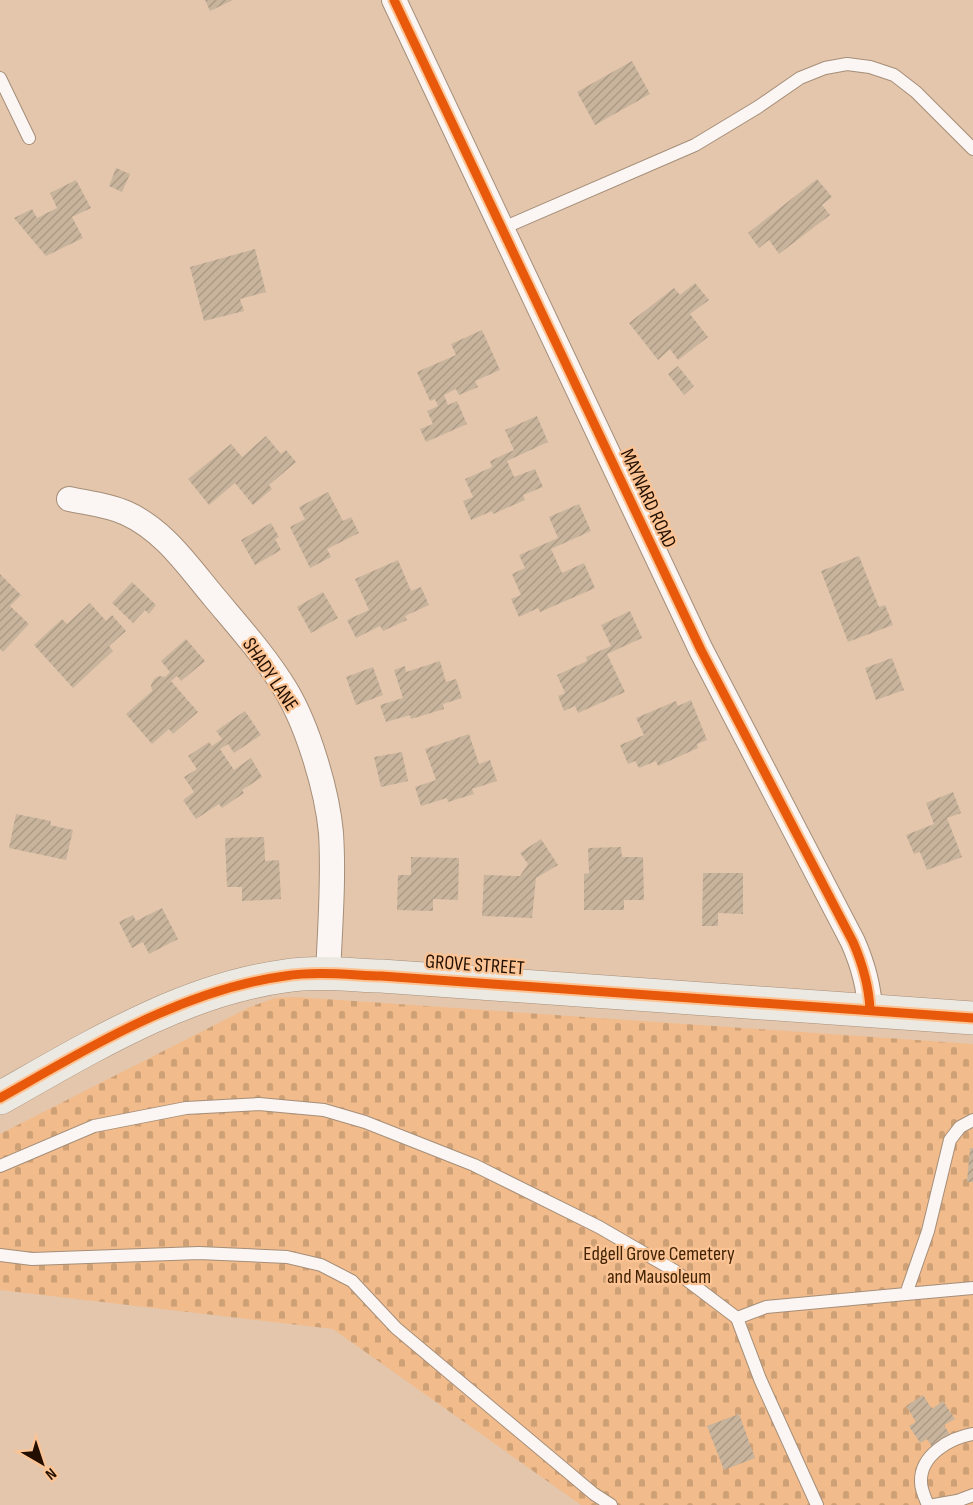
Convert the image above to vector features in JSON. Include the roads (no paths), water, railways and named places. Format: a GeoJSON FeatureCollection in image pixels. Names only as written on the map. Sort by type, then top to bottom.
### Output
{"type":"FeatureCollection","features":[{"type":"Feature","properties":{"kind":"street","name":"MAYNARD ROAD"},"geometry":{"type":"LineString","coordinates":[[394,0],[700,650],[853,942],[862,962],[869,988],[870,1010]]}},
{"type":"Feature","properties":{"kind":"street","name":"SHADY LANE"},"geometry":{"type":"LineString","coordinates":[[69,499],[101,505],[126,513],[148,525],[169,543],[266,660],[287,692],[304,727],[315,761],[330,831],[332,864],[328,974]]}},
{"type":"Feature","properties":{"kind":"street","name":"GROVE STREET"},"geometry":{"type":"LineString","coordinates":[[2,1092],[186,1003],[255,981],[287,975],[328,974],[973,1018]]}},
{"type":"Feature","properties":{"kind":"lane"},"geometry":{"type":"LineString","coordinates":[[503,228],[694,145],[758,107],[800,78],[825,68],[847,64],[870,67],[894,75],[916,92],[973,149]]}},
{"type":"Feature","properties":{"kind":"lane"},"geometry":{"type":"LineString","coordinates":[[0,78],[29,138]]}},
{"type":"Feature","properties":{"kind":"lane"},"geometry":{"type":"LineString","coordinates":[[0,1166],[94,1126],[186,1108],[259,1104],[324,1110],[365,1122],[474,1165],[600,1227],[675,1271],[737,1318],[760,1379],[817,1505]]}},
{"type":"Feature","properties":{"kind":"lane"},"geometry":{"type":"LineString","coordinates":[[906,1294],[928,1231],[950,1140],[960,1127],[973,1120]]}},
{"type":"Feature","properties":{"kind":"lane"},"geometry":{"type":"LineString","coordinates":[[0,1255],[32,1259],[199,1253],[287,1257],[321,1265],[352,1281],[396,1328],[594,1494],[611,1505]]}},
{"type":"Feature","properties":{"kind":"lane"},"geometry":{"type":"LineString","coordinates":[[737,1318],[766,1307],[973,1288]]}},
{"type":"Feature","properties":{"kind":"lane"},"geometry":{"type":"LineString","coordinates":[[928,1505],[920,1484],[922,1470],[926,1463],[941,1447],[973,1434]]}},
{"type":"Feature","properties":{"kind":"lane"},"geometry":{"type":"LineString","coordinates":[[934,1505],[957,1501],[973,1495]]}},
{"type":"Feature","properties":{"kind":"park label","name":"Edgell Grove Cemetery and Mausoleum"},"geometry":{"type":"Point","coordinates":[659,1264]}}]}
